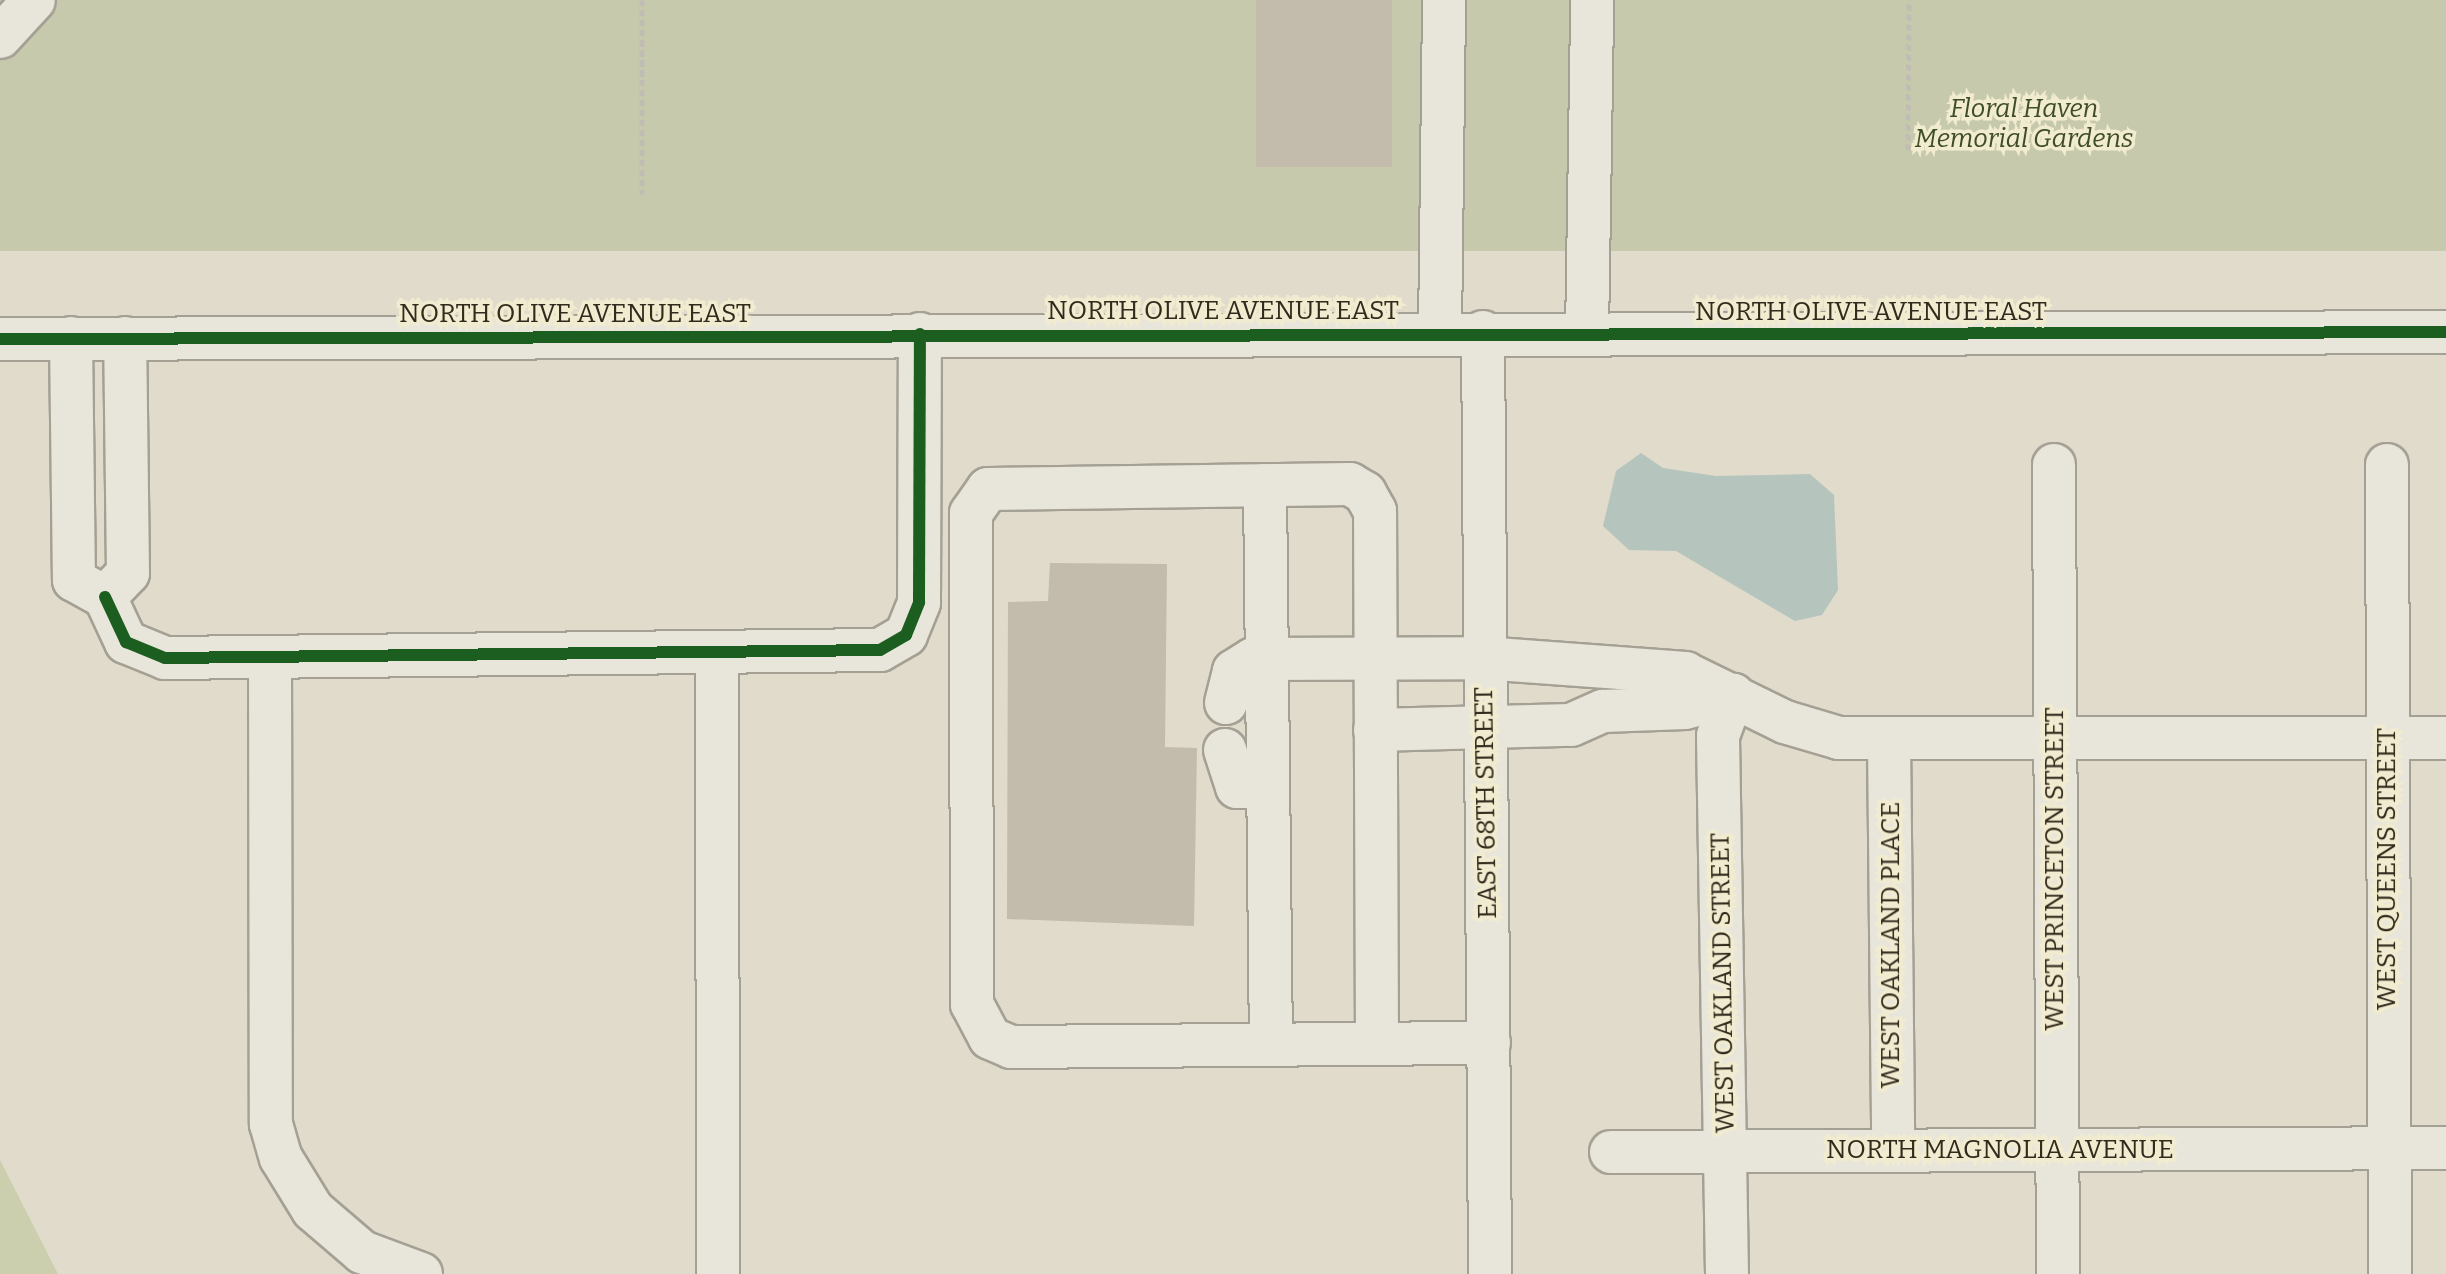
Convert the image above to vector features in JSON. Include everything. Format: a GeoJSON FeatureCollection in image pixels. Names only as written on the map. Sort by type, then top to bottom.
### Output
{"type":"FeatureCollection","features":[{"type":"Feature","properties":{"kind":"street"},"geometry":{"type":"LineString","coordinates":[[0,37],[34,0]]}},
{"type":"Feature","properties":{"kind":"street"},"geometry":{"type":"LineString","coordinates":[[1440,332],[1444,0]]}},
{"type":"Feature","properties":{"kind":"street"},"geometry":{"type":"LineString","coordinates":[[1587,334],[1592,0]]}},
{"type":"Feature","properties":{"kind":"street","name":"NORTH OLIVE AVENUE EAST"},"geometry":{"type":"LineString","coordinates":[[0,339],[1440,332],[2446,332]]}},
{"type":"Feature","properties":{"kind":"street","name":"EAST 68TH STREET"},"geometry":{"type":"LineString","coordinates":[[1483,332],[1483,658],[1490,1274]]}},
{"type":"Feature","properties":{"kind":"street"},"geometry":{"type":"LineString","coordinates":[[71,338],[74,580],[105,597],[113,622],[141,653],[270,657],[717,655],[863,654],[906,635],[919,602],[920,334]]}},
{"type":"Feature","properties":{"kind":"street"},"geometry":{"type":"LineString","coordinates":[[105,597],[128,573],[125,338]]}},
{"type":"Feature","properties":{"kind":"street","name":"WEST PRINCETON STREET"},"geometry":{"type":"LineString","coordinates":[[2054,465],[2058,1274]]}},
{"type":"Feature","properties":{"kind":"street","name":"WEST QUEENS STREET"},"geometry":{"type":"LineString","coordinates":[[2387,465],[2390,1274]]}},
{"type":"Feature","properties":{"kind":"street"},"geometry":{"type":"LineString","coordinates":[[1377,1044],[1375,511],[1365,493],[1350,484],[997,485],[975,503],[972,1004],[990,1038],[1011,1047],[1271,1045],[1489,1043]]}},
{"type":"Feature","properties":{"kind":"street"},"geometry":{"type":"LineString","coordinates":[[1265,485],[1271,1045]]}},
{"type":"Feature","properties":{"kind":"street"},"geometry":{"type":"LineString","coordinates":[[73,499],[128,498]]}},
{"type":"Feature","properties":{"kind":"street"},"geometry":{"type":"LineString","coordinates":[[717,655],[718,1274]]}},
{"type":"Feature","properties":{"kind":"street"},"geometry":{"type":"LineString","coordinates":[[1226,703],[1242,663],[1354,655],[1375,662],[1483,658],[1685,673],[1785,722],[1839,738],[2446,738]]}},
{"type":"Feature","properties":{"kind":"street"},"geometry":{"type":"LineString","coordinates":[[270,657],[271,1124],[281,1158],[313,1210],[362,1252],[421,1274]]}},
{"type":"Feature","properties":{"kind":"street"},"geometry":{"type":"LineString","coordinates":[[1603,669],[1603,711]]}},
{"type":"Feature","properties":{"kind":"street"},"geometry":{"type":"LineString","coordinates":[[1375,730],[1571,725],[1603,711],[1685,708],[1733,695]]}},
{"type":"Feature","properties":{"kind":"street","name":"WEST OAKLAND STREET"},"geometry":{"type":"LineString","coordinates":[[1727,1274],[1718,736],[1733,695]]}},
{"type":"Feature","properties":{"kind":"street","name":"WEST OAKLAND PLACE"},"geometry":{"type":"LineString","coordinates":[[1889,740],[1893,1150]]}},
{"type":"Feature","properties":{"kind":"street"},"geometry":{"type":"LineString","coordinates":[[1225,750],[1237,787],[1268,787]]}},
{"type":"Feature","properties":{"kind":"street","name":"NORTH MAGNOLIA AVENUE"},"geometry":{"type":"LineString","coordinates":[[1611,1152],[2446,1148]]}},
{"type":"Feature","properties":{"kind":"path"},"geometry":{"type":"LineString","coordinates":[[642,0],[642,194]]}},
{"type":"Feature","properties":{"kind":"path"},"geometry":{"type":"LineString","coordinates":[[1908,150],[1909,0]]}},
{"type":"Feature","properties":{"kind":"green space","name":"Floral Haven Memorial Gardens"},"geometry":{"type":"Polygon","coordinates":[[[0,0],[2446,0],[2446,251],[0,251],[0,0]]]}},
{"type":"Feature","properties":{"kind":"green space"},"geometry":{"type":"Polygon","coordinates":[[[0,1160],[58,1274],[0,1274],[0,1160]]]}},
{"type":"Feature","properties":{"kind":"shaded area"},"geometry":{"type":"Polygon","coordinates":[[[1641,453],[1663,468],[1716,476],[1810,474],[1834,495],[1838,590],[1822,615],[1795,621],[1676,551],[1629,550],[1603,526],[1616,471],[1641,453]]]}},
{"type":"Feature","properties":{"kind":"building"},"geometry":{"type":"Polygon","coordinates":[[[1256,0],[1392,0],[1392,167],[1256,167],[1256,0]]]}},
{"type":"Feature","properties":{"kind":"building"},"geometry":{"type":"Polygon","coordinates":[[[1050,563],[1167,564],[1165,747],[1197,748],[1194,926],[1007,919],[1008,602],[1048,601],[1050,563]]]}},
{"type":"Feature","properties":{"kind":"cycle path"},"geometry":{"type":"LineString","coordinates":[[0,339],[2446,332]]}},
{"type":"Feature","properties":{"kind":"cycle path"},"geometry":{"type":"LineString","coordinates":[[105,597],[126,642],[165,658],[880,650],[906,635],[919,602],[920,334]]}}]}
